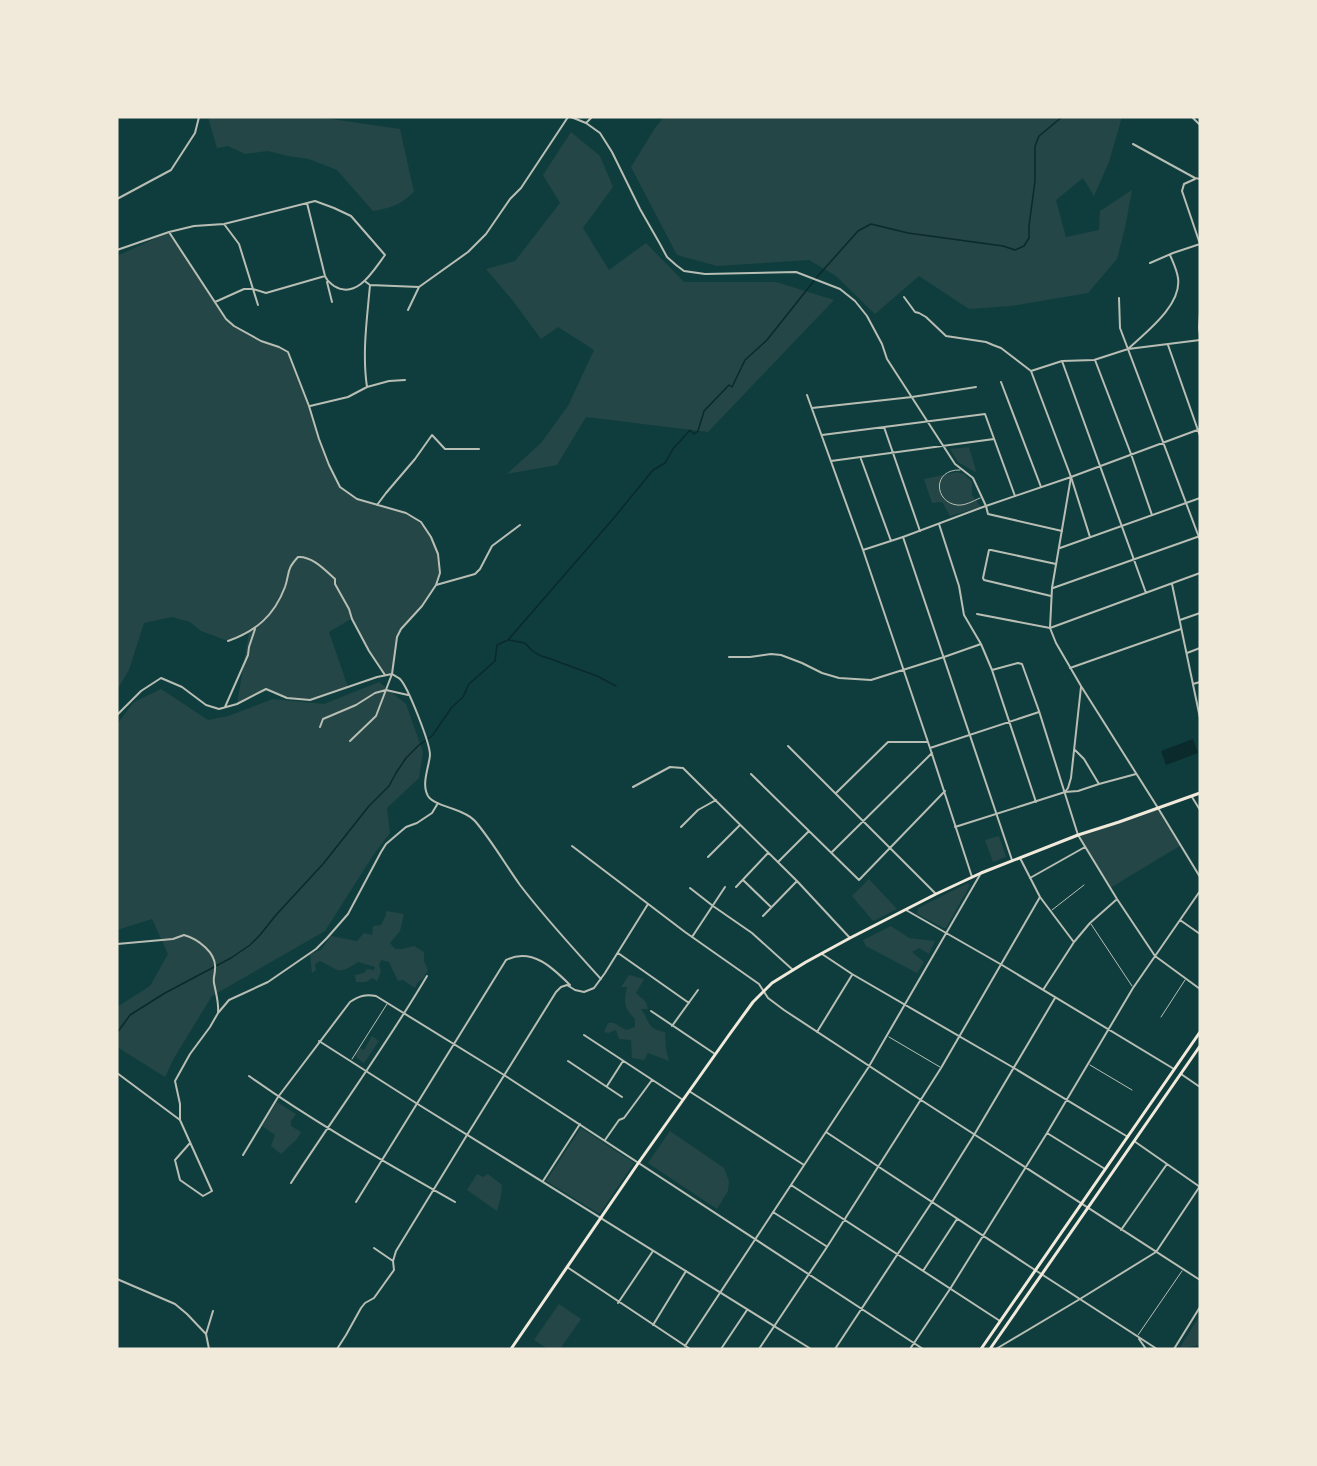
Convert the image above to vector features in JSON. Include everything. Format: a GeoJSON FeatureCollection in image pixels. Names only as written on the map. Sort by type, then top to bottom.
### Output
{"type":"FeatureCollection","features":[{"type":"Feature","properties":{"kind":"main road"},"geometry":{"type":"LineString","coordinates":[[512,1349],[715,1054],[753,1002],[772,983],[850,938],[972,876],[1078,835],[1200,793]]}},
{"type":"Feature","properties":{"kind":"main road"},"geometry":{"type":"LineString","coordinates":[[981,1349],[1200,1032]]}},
{"type":"Feature","properties":{"kind":"main road"},"geometry":{"type":"LineString","coordinates":[[990,1349],[1200,1046]]}},
{"type":"Feature","properties":{"kind":"street"},"geometry":{"type":"LineString","coordinates":[[117,199],[171,170],[195,132],[199,117]]}},
{"type":"Feature","properties":{"kind":"street"},"geometry":{"type":"LineString","coordinates":[[408,310],[419,287],[468,252],[486,234],[570,117],[586,123],[600,133],[667,257],[676,265],[684,271],[705,274],[796,272],[840,289],[855,301],[867,316],[887,359],[955,464],[973,478],[988,514],[1062,531]]}},
{"type":"Feature","properties":{"kind":"street"},"geometry":{"type":"LineString","coordinates":[[586,123],[592,117]]}},
{"type":"Feature","properties":{"kind":"street"},"geometry":{"type":"LineString","coordinates":[[1192,117],[1200,125]]}},
{"type":"Feature","properties":{"kind":"street"},"geometry":{"type":"LineString","coordinates":[[1133,144],[1200,179]]}},
{"type":"Feature","properties":{"kind":"street"},"geometry":{"type":"LineString","coordinates":[[1150,263],[1200,244],[1182,191],[1184,184],[1195,178]]}},
{"type":"Feature","properties":{"kind":"street"},"geometry":{"type":"LineString","coordinates":[[117,250],[169,232],[195,226],[224,224],[315,201],[351,216],[385,255],[366,282],[342,290],[327,281]]}},
{"type":"Feature","properties":{"kind":"street"},"geometry":{"type":"LineString","coordinates":[[307,203],[332,302]]}},
{"type":"Feature","properties":{"kind":"street"},"geometry":{"type":"LineString","coordinates":[[224,224],[239,244],[258,306]]}},
{"type":"Feature","properties":{"kind":"street"},"geometry":{"type":"LineString","coordinates":[[169,232],[226,319],[261,341],[279,346],[288,352],[309,406],[319,440],[340,487],[357,499],[406,513],[421,522],[438,554],[440,573],[436,585],[397,637],[392,674],[376,716],[350,741]]}},
{"type":"Feature","properties":{"kind":"street"},"geometry":{"type":"LineString","coordinates":[[1128,349],[1155,326],[1176,296],[1178,278],[1170,255]]}},
{"type":"Feature","properties":{"kind":"street"},"geometry":{"type":"LineString","coordinates":[[214,302],[244,289],[266,293],[325,276]]}},
{"type":"Feature","properties":{"kind":"street"},"geometry":{"type":"LineString","coordinates":[[366,282],[370,285],[419,287]]}},
{"type":"Feature","properties":{"kind":"street"},"geometry":{"type":"LineString","coordinates":[[367,387],[364,370],[370,285]]}},
{"type":"Feature","properties":{"kind":"street"},"geometry":{"type":"LineString","coordinates":[[904,297],[915,312],[926,317],[946,336],[986,342],[1001,348],[1031,371],[1071,477],[1090,537]]}},
{"type":"Feature","properties":{"kind":"street"},"geometry":{"type":"LineString","coordinates":[[1052,588],[1200,538],[1120,328],[1119,298]]}},
{"type":"Feature","properties":{"kind":"street"},"geometry":{"type":"LineString","coordinates":[[1031,371],[1062,362],[1094,360],[1128,349],[1168,345],[1200,338],[1200,312]]}},
{"type":"Feature","properties":{"kind":"street"},"geometry":{"type":"LineString","coordinates":[[1168,345],[1200,436]]}},
{"type":"Feature","properties":{"kind":"street"},"geometry":{"type":"LineString","coordinates":[[1094,360],[1131,454],[1152,516]]}},
{"type":"Feature","properties":{"kind":"street"},"geometry":{"type":"LineString","coordinates":[[1062,362],[1146,593]]}},
{"type":"Feature","properties":{"kind":"street"},"geometry":{"type":"LineString","coordinates":[[309,406],[348,397],[367,387],[389,381],[405,380]]}},
{"type":"Feature","properties":{"kind":"street"},"geometry":{"type":"LineString","coordinates":[[1001,381],[1041,487]]}},
{"type":"Feature","properties":{"kind":"street"},"geometry":{"type":"LineString","coordinates":[[812,408],[976,387]]}},
{"type":"Feature","properties":{"kind":"street"},"geometry":{"type":"LineString","coordinates":[[807,395],[863,550],[972,876]]}},
{"type":"Feature","properties":{"kind":"street"},"geometry":{"type":"LineString","coordinates":[[822,435],[985,414],[1016,496]]}},
{"type":"Feature","properties":{"kind":"street"},"geometry":{"type":"LineString","coordinates":[[884,428],[920,531]]}},
{"type":"Feature","properties":{"kind":"street"},"geometry":{"type":"LineString","coordinates":[[863,550],[1199,429]]}},
{"type":"Feature","properties":{"kind":"street"},"geometry":{"type":"LineString","coordinates":[[377,505],[432,435],[445,449],[480,449]]}},
{"type":"Feature","properties":{"kind":"street"},"geometry":{"type":"LineString","coordinates":[[831,461],[994,439]]}},
{"type":"Feature","properties":{"kind":"street"},"geometry":{"type":"LineString","coordinates":[[861,458],[891,541]]}},
{"type":"Feature","properties":{"kind":"street"},"geometry":{"type":"LineString","coordinates":[[1071,477],[1052,588],[1050,628],[1070,668],[1200,878]]}},
{"type":"Feature","properties":{"kind":"street"},"geometry":{"type":"LineString","coordinates":[[1060,548],[1200,498]]}},
{"type":"Feature","properties":{"kind":"street"},"geometry":{"type":"LineString","coordinates":[[939,524],[959,586],[964,615],[981,644],[992,670],[1036,801]]}},
{"type":"Feature","properties":{"kind":"street"},"geometry":{"type":"LineString","coordinates":[[436,585],[475,574],[492,546],[520,525]]}},
{"type":"Feature","properties":{"kind":"street"},"geometry":{"type":"LineString","coordinates":[[903,537],[1013,861]]}},
{"type":"Feature","properties":{"kind":"street"},"geometry":{"type":"LineString","coordinates":[[1051,596],[983,578],[989,550],[1056,564]]}},
{"type":"Feature","properties":{"kind":"street"},"geometry":{"type":"LineString","coordinates":[[228,642],[263,623],[281,597],[289,567],[298,557],[305,557],[335,579],[334,585],[349,609],[369,651],[385,675]]}},
{"type":"Feature","properties":{"kind":"street"},"geometry":{"type":"LineString","coordinates":[[977,614],[1050,628],[1200,573]]}},
{"type":"Feature","properties":{"kind":"street"},"geometry":{"type":"LineString","coordinates":[[1172,584],[1200,717]]}},
{"type":"Feature","properties":{"kind":"street"},"geometry":{"type":"LineString","coordinates":[[1180,620],[1200,613]]}},
{"type":"Feature","properties":{"kind":"street"},"geometry":{"type":"LineString","coordinates":[[225,707],[248,655],[256,628]]}},
{"type":"Feature","properties":{"kind":"street"},"geometry":{"type":"LineString","coordinates":[[1070,668],[1181,629]]}},
{"type":"Feature","properties":{"kind":"street"},"geometry":{"type":"LineString","coordinates":[[729,657],[781,655],[839,678],[871,680],[981,644]]}},
{"type":"Feature","properties":{"kind":"street"},"geometry":{"type":"LineString","coordinates":[[1187,653],[1200,648]]}},
{"type":"Feature","properties":{"kind":"street"},"geometry":{"type":"LineString","coordinates":[[992,670],[1018,663],[1023,664],[1078,835],[1155,956],[1200,988]]}},
{"type":"Feature","properties":{"kind":"street"},"geometry":{"type":"LineString","coordinates":[[117,715],[141,691],[161,678],[182,687],[206,705],[219,709],[237,704],[266,689],[286,698],[310,700],[392,674],[401,680],[429,745],[430,754],[425,789],[429,797],[438,803],[461,811],[475,821],[519,884],[558,932],[601,979]]}},
{"type":"Feature","properties":{"kind":"street"},"geometry":{"type":"LineString","coordinates":[[1193,684],[1200,682]]}},
{"type":"Feature","properties":{"kind":"street"},"geometry":{"type":"LineString","coordinates":[[1065,792],[1071,778],[1081,686]]}},
{"type":"Feature","properties":{"kind":"street"},"geometry":{"type":"LineString","coordinates":[[320,727],[323,719],[356,705],[375,693],[386,690],[408,695]]}},
{"type":"Feature","properties":{"kind":"street"},"geometry":{"type":"LineString","coordinates":[[930,748],[1039,711]]}},
{"type":"Feature","properties":{"kind":"street"},"geometry":{"type":"LineString","coordinates":[[836,793],[888,742],[928,742]]}},
{"type":"Feature","properties":{"kind":"street"},"geometry":{"type":"LineString","coordinates":[[788,746],[936,894]]}},
{"type":"Feature","properties":{"kind":"street"},"geometry":{"type":"LineString","coordinates":[[1074,749],[1084,759],[1099,784]]}},
{"type":"Feature","properties":{"kind":"street"},"geometry":{"type":"LineString","coordinates":[[831,853],[932,753]]}},
{"type":"Feature","properties":{"kind":"street"},"geometry":{"type":"LineString","coordinates":[[633,787],[670,766],[683,768],[797,881],[850,938]]}},
{"type":"Feature","properties":{"kind":"street"},"geometry":{"type":"LineString","coordinates":[[956,827],[1065,792],[1078,791],[1137,773]]}},
{"type":"Feature","properties":{"kind":"street"},"geometry":{"type":"LineString","coordinates":[[751,774],[859,880],[945,791]]}},
{"type":"Feature","properties":{"kind":"street"},"geometry":{"type":"LineString","coordinates":[[1192,796],[1200,810]]}},
{"type":"Feature","properties":{"kind":"street"},"geometry":{"type":"LineString","coordinates":[[681,827],[698,810],[716,800]]}},
{"type":"Feature","properties":{"kind":"street"},"geometry":{"type":"LineString","coordinates":[[190,1143],[175,1160],[180,1180],[203,1196],[212,1191],[180,1120],[180,1104],[175,1081],[190,1054],[229,1000],[268,982],[316,950],[348,914],[387,844],[406,827],[432,813],[438,803]]}},
{"type":"Feature","properties":{"kind":"street"},"geometry":{"type":"LineString","coordinates":[[708,857],[740,825]]}},
{"type":"Feature","properties":{"kind":"street"},"geometry":{"type":"LineString","coordinates":[[778,862],[809,831]]}},
{"type":"Feature","properties":{"kind":"street"},"geometry":{"type":"LineString","coordinates":[[572,846],[692,937],[759,984],[768,998],[817,1032],[1200,1280]]}},
{"type":"Feature","properties":{"kind":"street"},"geometry":{"type":"LineString","coordinates":[[1030,878],[1085,847]]}},
{"type":"Feature","properties":{"kind":"street"},"geometry":{"type":"LineString","coordinates":[[736,887],[768,853]]}},
{"type":"Feature","properties":{"kind":"street"},"geometry":{"type":"LineString","coordinates":[[1020,858],[1040,897],[1074,942]]}},
{"type":"Feature","properties":{"kind":"street"},"geometry":{"type":"LineString","coordinates":[[685,1346],[869,1066],[981,873]]}},
{"type":"Feature","properties":{"kind":"street"},"geometry":{"type":"LineString","coordinates":[[743,879],[771,907]]}},
{"type":"Feature","properties":{"kind":"street"},"geometry":{"type":"LineString","coordinates":[[763,916],[797,881]]}},
{"type":"Feature","properties":{"kind":"street"},"geometry":{"type":"LineString","coordinates":[[692,937],[725,887]]}},
{"type":"Feature","properties":{"kind":"street"},"geometry":{"type":"LineString","coordinates":[[690,888],[752,933],[793,970]]}},
{"type":"Feature","properties":{"kind":"street"},"geometry":{"type":"LineString","coordinates":[[910,1349],[1047,1133],[1108,1029],[1200,891]]}},
{"type":"Feature","properties":{"kind":"street"},"geometry":{"type":"LineString","coordinates":[[759,1349],[941,1068],[1040,897]]}},
{"type":"Feature","properties":{"kind":"street"},"geometry":{"type":"LineString","coordinates":[[1043,990],[1074,942],[1090,923],[1117,899]]}},
{"type":"Feature","properties":{"kind":"street"},"geometry":{"type":"LineString","coordinates":[[356,1202],[506,960],[523,955],[536,958],[554,969],[575,990],[589,991],[601,979],[648,904]]}},
{"type":"Feature","properties":{"kind":"street"},"geometry":{"type":"LineString","coordinates":[[906,910],[1002,965],[1174,1070]]}},
{"type":"Feature","properties":{"kind":"street"},"geometry":{"type":"LineString","coordinates":[[1179,920],[1200,934]]}},
{"type":"Feature","properties":{"kind":"street"},"geometry":{"type":"LineString","coordinates":[[117,944],[173,939],[184,935],[195,939],[213,956],[216,969],[213,976],[219,1004],[218,1013]]}},
{"type":"Feature","properties":{"kind":"street"},"geometry":{"type":"LineString","coordinates":[[617,952],[689,1003]]}},
{"type":"Feature","properties":{"kind":"street"},"geometry":{"type":"LineString","coordinates":[[822,954],[1128,1137]]}},
{"type":"Feature","properties":{"kind":"street"},"geometry":{"type":"LineString","coordinates":[[817,1032],[852,974]]}},
{"type":"Feature","properties":{"kind":"street"},"geometry":{"type":"LineString","coordinates":[[291,1183],[405,1013],[427,976]]}},
{"type":"Feature","properties":{"kind":"street"},"geometry":{"type":"LineString","coordinates":[[337,1349],[361,1308],[374,1298],[394,1270],[393,1261],[396,1251],[556,992],[564,986],[572,987]]}},
{"type":"Feature","properties":{"kind":"street"},"geometry":{"type":"LineString","coordinates":[[672,1026],[698,990]]}},
{"type":"Feature","properties":{"kind":"street"},"geometry":{"type":"LineString","coordinates":[[243,1155],[278,1097],[350,1002],[360,996],[376,996],[605,1140],[923,1349]]}},
{"type":"Feature","properties":{"kind":"street"},"geometry":{"type":"LineString","coordinates":[[835,1349],[974,1135],[1055,998]]}},
{"type":"Feature","properties":{"kind":"street"},"geometry":{"type":"LineString","coordinates":[[651,1011],[715,1054]]}},
{"type":"Feature","properties":{"kind":"street"},"geometry":{"type":"LineString","coordinates":[[584,1035],[683,1100]]}},
{"type":"Feature","properties":{"kind":"street"},"geometry":{"type":"LineString","coordinates":[[319,1041],[811,1349]]}},
{"type":"Feature","properties":{"kind":"street"},"geometry":{"type":"LineString","coordinates":[[568,1061],[621,1097]]}},
{"type":"Feature","properties":{"kind":"street"},"geometry":{"type":"LineString","coordinates":[[607,1087],[623,1061]]}},
{"type":"Feature","properties":{"kind":"street"},"geometry":{"type":"LineString","coordinates":[[117,1073],[180,1120]]}},
{"type":"Feature","properties":{"kind":"street"},"geometry":{"type":"LineString","coordinates":[[1181,1074],[1200,1087]]}},
{"type":"Feature","properties":{"kind":"street"},"geometry":{"type":"LineString","coordinates":[[249,1076],[278,1097],[382,1161],[455,1202]]}},
{"type":"Feature","properties":{"kind":"street"},"geometry":{"type":"LineString","coordinates":[[605,1140],[619,1119],[624,1118],[652,1080]]}},
{"type":"Feature","properties":{"kind":"street"},"geometry":{"type":"LineString","coordinates":[[689,1091],[804,1165]]}},
{"type":"Feature","properties":{"kind":"street"},"geometry":{"type":"LineString","coordinates":[[543,1181],[580,1124]]}},
{"type":"Feature","properties":{"kind":"street"},"geometry":{"type":"LineString","coordinates":[[826,1132],[1157,1349]]}},
{"type":"Feature","properties":{"kind":"street"},"geometry":{"type":"LineString","coordinates":[[1047,1133],[1105,1169]]}},
{"type":"Feature","properties":{"kind":"street"},"geometry":{"type":"LineString","coordinates":[[996,1349],[1156,1252],[1200,1186],[1134,1141]]}},
{"type":"Feature","properties":{"kind":"street"},"geometry":{"type":"LineString","coordinates":[[1121,1230],[1167,1164]]}},
{"type":"Feature","properties":{"kind":"street"},"geometry":{"type":"LineString","coordinates":[[791,1185],[1000,1321]]}},
{"type":"Feature","properties":{"kind":"street"},"geometry":{"type":"LineString","coordinates":[[773,1212],[827,1247]]}},
{"type":"Feature","properties":{"kind":"street"},"geometry":{"type":"LineString","coordinates":[[923,1271],[957,1219]]}},
{"type":"Feature","properties":{"kind":"street"},"geometry":{"type":"LineString","coordinates":[[374,1248],[393,1261]]}},
{"type":"Feature","properties":{"kind":"street"},"geometry":{"type":"LineString","coordinates":[[618,1302],[653,1251]]}},
{"type":"Feature","properties":{"kind":"street"},"geometry":{"type":"LineString","coordinates":[[567,1267],[690,1349]]}},
{"type":"Feature","properties":{"kind":"street"},"geometry":{"type":"LineString","coordinates":[[653,1325],[686,1271]]}},
{"type":"Feature","properties":{"kind":"street"},"geometry":{"type":"LineString","coordinates":[[117,1279],[175,1304],[206,1334]]}},
{"type":"Feature","properties":{"kind":"street"},"geometry":{"type":"LineString","coordinates":[[1174,1349],[1200,1307]]}},
{"type":"Feature","properties":{"kind":"street"},"geometry":{"type":"LineString","coordinates":[[721,1349],[747,1310]]}},
{"type":"Feature","properties":{"kind":"street"},"geometry":{"type":"LineString","coordinates":[[209,1349],[206,1334],[213,1311]]}},
{"type":"Feature","properties":{"kind":"street"},"geometry":{"type":"LineString","coordinates":[[1137,1336],[1146,1349]]}},
{"type":"Feature","properties":{"kind":"lane"},"geometry":{"type":"LineString","coordinates":[[961,470],[951,471],[941,478],[939,488],[944,498],[958,505],[982,497]]}},
{"type":"Feature","properties":{"kind":"lane"},"geometry":{"type":"LineString","coordinates":[[1050,911],[1084,885]]}},
{"type":"Feature","properties":{"kind":"lane"},"geometry":{"type":"LineString","coordinates":[[1090,923],[1134,988]]}},
{"type":"Feature","properties":{"kind":"lane"},"geometry":{"type":"LineString","coordinates":[[1161,1017],[1186,978]]}},
{"type":"Feature","properties":{"kind":"lane"},"geometry":{"type":"LineString","coordinates":[[351,1061],[388,1003]]}},
{"type":"Feature","properties":{"kind":"lane"},"geometry":{"type":"LineString","coordinates":[[887,1036],[941,1068]]}},
{"type":"Feature","properties":{"kind":"lane"},"geometry":{"type":"LineString","coordinates":[[1088,1064],[1132,1090]]}},
{"type":"Feature","properties":{"kind":"lane"},"geometry":{"type":"LineString","coordinates":[[1137,1336],[1183,1270]]}},
{"type":"Feature","properties":{"kind":"shaded area"},"geometry":{"type":"Polygon","coordinates":[[[208,117],[318,117],[400,129],[414,192],[395,205],[373,211],[337,170],[309,159],[268,151],[245,154],[228,146],[217,148],[208,117]]]}},
{"type":"Feature","properties":{"kind":"shaded area"},"geometry":{"type":"Polygon","coordinates":[[[664,117],[1122,117],[1109,162],[1094,196],[1083,178],[1056,200],[1066,237],[1099,230],[1100,211],[1132,190],[1117,259],[1088,293],[1011,306],[969,309],[919,276],[875,314],[836,276],[809,260],[717,266],[677,255],[631,167],[664,117]]]}},
{"type":"Feature","properties":{"kind":"shaded area"},"geometry":{"type":"Polygon","coordinates":[[[571,132],[600,156],[613,187],[583,228],[609,270],[646,243],[684,282],[776,282],[834,300],[708,432],[586,417],[557,465],[507,474],[541,443],[568,406],[594,350],[558,327],[541,339],[486,269],[515,261],[560,203],[543,175],[571,132]]]}},
{"type":"Feature","properties":{"kind":"shaded area"},"geometry":{"type":"Polygon","coordinates":[[[169,232],[226,319],[256,339],[280,347],[289,354],[339,486],[356,498],[407,515],[426,529],[432,539],[437,552],[439,577],[431,593],[398,634],[392,674],[385,675],[351,619],[329,632],[348,687],[310,700],[287,698],[266,689],[237,704],[249,633],[228,641],[201,631],[190,622],[172,617],[144,623],[129,670],[117,690],[117,256],[169,232]]]}},
{"type":"Feature","properties":{"kind":"shaded area"},"geometry":{"type":"Polygon","coordinates":[[[969,447],[975,472],[958,462],[950,449],[969,447]]]}},
{"type":"Feature","properties":{"kind":"shaded area"},"geometry":{"type":"Polygon","coordinates":[[[957,472],[964,474],[972,482],[972,495],[981,507],[950,516],[942,502],[932,503],[924,479],[957,472]]]}},
{"type":"Feature","properties":{"kind":"shaded area"},"geometry":{"type":"Polygon","coordinates":[[[379,682],[406,704],[423,752],[419,778],[387,808],[390,833],[325,931],[212,996],[165,1077],[117,1047],[117,1007],[150,986],[168,954],[152,919],[117,930],[117,724],[134,702],[161,689],[208,720],[228,716],[273,699],[324,704],[379,682]]]}},
{"type":"Feature","properties":{"kind":"shaded area"},"geometry":{"type":"Polygon","coordinates":[[[1193,739],[1198,753],[1166,765],[1161,751],[1193,739]]]}},
{"type":"Feature","properties":{"kind":"shaded area"},"geometry":{"type":"Polygon","coordinates":[[[1158,808],[1180,846],[1110,888],[1078,835],[1158,808]]]}},
{"type":"Feature","properties":{"kind":"shaded area"},"geometry":{"type":"Polygon","coordinates":[[[999,836],[1006,857],[993,862],[985,840],[999,836]]]}},
{"type":"Feature","properties":{"kind":"shaded area"},"geometry":{"type":"Polygon","coordinates":[[[869,879],[897,909],[873,921],[852,896],[869,879]]]}},
{"type":"Feature","properties":{"kind":"shaded area"},"geometry":{"type":"Polygon","coordinates":[[[968,883],[970,885],[946,928],[917,914],[918,908],[968,883]]]}},
{"type":"Feature","properties":{"kind":"shaded area"},"geometry":{"type":"Polygon","coordinates":[[[386,911],[404,914],[400,931],[390,943],[395,949],[414,946],[424,952],[424,961],[428,970],[415,988],[403,980],[398,981],[389,962],[381,960],[379,965],[381,972],[377,981],[373,978],[366,982],[356,982],[355,975],[364,973],[367,969],[374,970],[375,967],[358,962],[339,970],[320,961],[315,964],[316,970],[312,973],[310,954],[321,950],[331,936],[357,941],[364,933],[372,935],[373,926],[381,925],[386,911]]]}},
{"type":"Feature","properties":{"kind":"shaded area"},"geometry":{"type":"Polygon","coordinates":[[[891,926],[909,938],[935,941],[929,954],[919,948],[912,952],[924,962],[917,973],[866,946],[863,940],[891,926]]]}},
{"type":"Feature","properties":{"kind":"shaded area"},"geometry":{"type":"Polygon","coordinates":[[[629,975],[644,979],[636,993],[646,1002],[648,1009],[641,1009],[651,1027],[665,1032],[669,1061],[648,1053],[644,1060],[632,1058],[631,1040],[619,1039],[616,1030],[604,1032],[608,1023],[614,1023],[626,1030],[635,1027],[635,1019],[625,1004],[627,987],[621,987],[629,975]]]}},
{"type":"Feature","properties":{"kind":"shaded area"},"geometry":{"type":"Polygon","coordinates":[[[372,1036],[379,1041],[364,1063],[355,1054],[360,1048],[364,1050],[372,1036]]]}},
{"type":"Feature","properties":{"kind":"shaded area"},"geometry":{"type":"Polygon","coordinates":[[[277,1102],[296,1114],[291,1121],[291,1126],[301,1132],[281,1154],[271,1146],[275,1135],[262,1126],[277,1102]]]}},
{"type":"Feature","properties":{"kind":"shaded area"},"geometry":{"type":"Polygon","coordinates":[[[581,1128],[634,1163],[600,1213],[546,1181],[581,1128]]]}},
{"type":"Feature","properties":{"kind":"shaded area"},"geometry":{"type":"Polygon","coordinates":[[[670,1131],[724,1168],[729,1181],[728,1191],[717,1209],[648,1163],[670,1131]]]}},
{"type":"Feature","properties":{"kind":"shaded area"},"geometry":{"type":"Polygon","coordinates":[[[477,1174],[483,1177],[488,1174],[502,1185],[497,1211],[467,1190],[477,1174]]]}},
{"type":"Feature","properties":{"kind":"shaded area"},"geometry":{"type":"Polygon","coordinates":[[[559,1304],[581,1319],[560,1349],[548,1349],[534,1340],[559,1304]]]}},
{"type":"Feature","properties":{"kind":"shaded area"},"geometry":{"type":"Polygon","coordinates":[[[1200,1315],[1200,1345],[1179,1349],[1200,1315]]]}},
{"type":"Feature","properties":{"kind":"waterway"},"geometry":{"type":"LineString","coordinates":[[117,1033],[130,1015],[165,993],[231,958],[260,935],[323,864],[369,806],[389,786],[406,758],[432,736],[452,707],[463,697],[469,684],[495,661],[497,645],[508,640],[653,470],[665,463],[673,449],[690,430],[694,434],[698,431],[704,411],[729,385],[732,387],[745,360],[767,340],[817,277],[858,231],[871,224],[908,233],[1003,246],[1015,250],[1024,246],[1029,238],[1035,181],[1035,146],[1039,136],[1062,117]]}},
{"type":"Feature","properties":{"kind":"waterway"},"geometry":{"type":"LineString","coordinates":[[509,640],[525,643],[541,656],[597,676],[616,686]]}}]}
